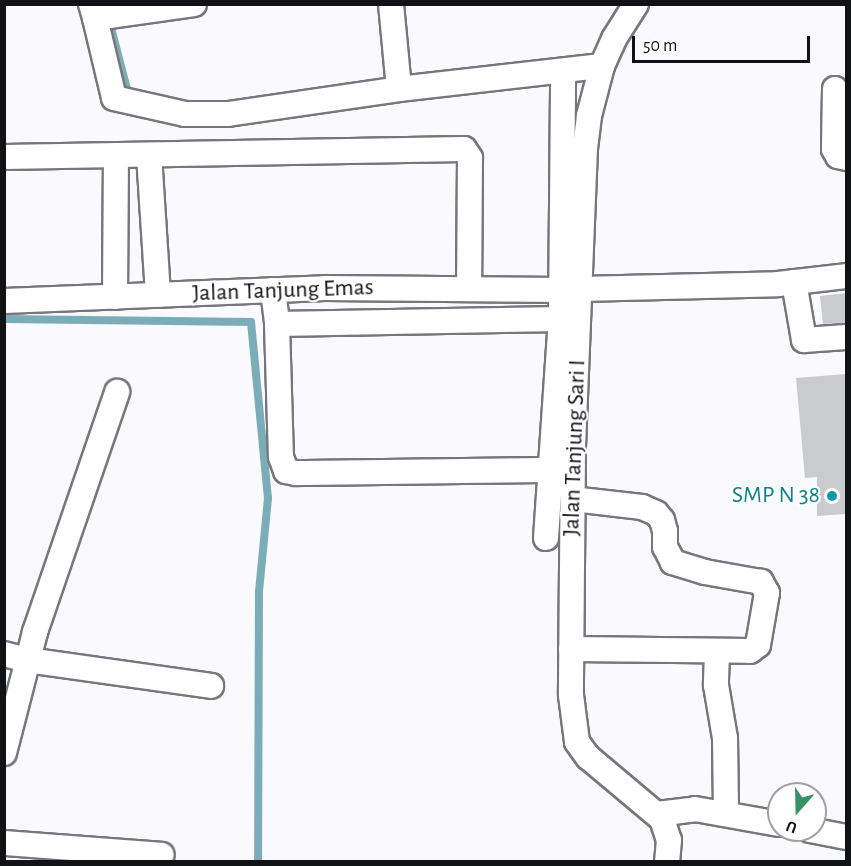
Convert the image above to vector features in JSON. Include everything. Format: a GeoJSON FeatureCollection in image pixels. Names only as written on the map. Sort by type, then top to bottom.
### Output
{"type":"FeatureCollection","features":[{"type":"Feature","properties":{"kind":"street"},"geometry":{"type":"LineString","coordinates":[[194,4],[102,14],[112,95],[133,104],[206,116],[399,89],[602,66]]}},
{"type":"Feature","properties":{"kind":"street"},"geometry":{"type":"LineString","coordinates":[[391,4],[399,89]]}},
{"type":"Feature","properties":{"kind":"street","name":"Jalan Tanjung Sari I"},"geometry":{"type":"LineString","coordinates":[[636,4],[602,66],[589,116],[571,289],[573,499],[571,695],[577,742],[588,757],[657,814],[668,833],[667,861]]}},
{"type":"Feature","properties":{"kind":"street"},"geometry":{"type":"LineString","coordinates":[[563,71],[571,289]]}},
{"type":"Feature","properties":{"kind":"street"},"geometry":{"type":"LineString","coordinates":[[835,89],[834,149],[838,156],[846,158]]}},
{"type":"Feature","properties":{"kind":"street"},"geometry":{"type":"LineString","coordinates":[[4,157],[464,149],[470,158],[469,289]]}},
{"type":"Feature","properties":{"kind":"street"},"geometry":{"type":"LineString","coordinates":[[131,155],[136,296]]}},
{"type":"Feature","properties":{"kind":"street"},"geometry":{"type":"LineString","coordinates":[[131,155],[136,296]]}},
{"type":"Feature","properties":{"kind":"street","name":"Jalan Tanjung Emas"},"geometry":{"type":"LineString","coordinates":[[4,301],[273,290],[571,289],[794,282],[846,276]]}},
{"type":"Feature","properties":{"kind":"street"},"geometry":{"type":"LineString","coordinates":[[794,282],[802,339],[806,341],[846,337]]}},
{"type":"Feature","properties":{"kind":"street"},"geometry":{"type":"LineString","coordinates":[[273,290],[277,324],[281,457],[286,471],[296,473],[550,470]]}},
{"type":"Feature","properties":{"kind":"street"},"geometry":{"type":"LineString","coordinates":[[277,324],[570,319],[550,470],[546,538]]}},
{"type":"Feature","properties":{"kind":"street"},"geometry":{"type":"LineString","coordinates":[[4,753],[16,657],[117,392]]}},
{"type":"Feature","properties":{"kind":"street"},"geometry":{"type":"LineString","coordinates":[[571,649],[750,651],[756,646],[767,593],[760,582],[705,572],[673,562],[665,548],[665,531],[662,520],[656,513],[642,507],[573,499]]}},
{"type":"Feature","properties":{"kind":"street"},"geometry":{"type":"LineString","coordinates":[[717,652],[716,685],[725,738],[726,814]]}},
{"type":"Feature","properties":{"kind":"street"},"geometry":{"type":"LineString","coordinates":[[16,657],[211,686]]}},
{"type":"Feature","properties":{"kind":"street"},"geometry":{"type":"LineString","coordinates":[[657,814],[695,809],[767,822]]}},
{"type":"Feature","properties":{"kind":"street"},"geometry":{"type":"LineString","coordinates":[[827,833],[846,837]]}},
{"type":"Feature","properties":{"kind":"street"},"geometry":{"type":"LineString","coordinates":[[4,843],[162,855]]}},
{"type":"Feature","properties":{"kind":"building"},"geometry":{"type":"Polygon","coordinates":[[[846,293],[846,323],[823,324],[820,296],[846,293]]]}},
{"type":"Feature","properties":{"kind":"building"},"geometry":{"type":"Polygon","coordinates":[[[846,374],[846,514],[817,516],[817,477],[805,478],[796,378],[846,374]]]}},
{"type":"Feature","properties":{"kind":"waterway"},"geometry":{"type":"LineString","coordinates":[[109,20],[129,97]]}},
{"type":"Feature","properties":{"kind":"waterway"},"geometry":{"type":"LineString","coordinates":[[4,319],[251,322],[268,498],[259,591],[258,862]]}},
{"type":"Feature","properties":{"kind":"place","name":"SMP N 38"},"geometry":{"type":"Point","coordinates":[832,496]}}]}
